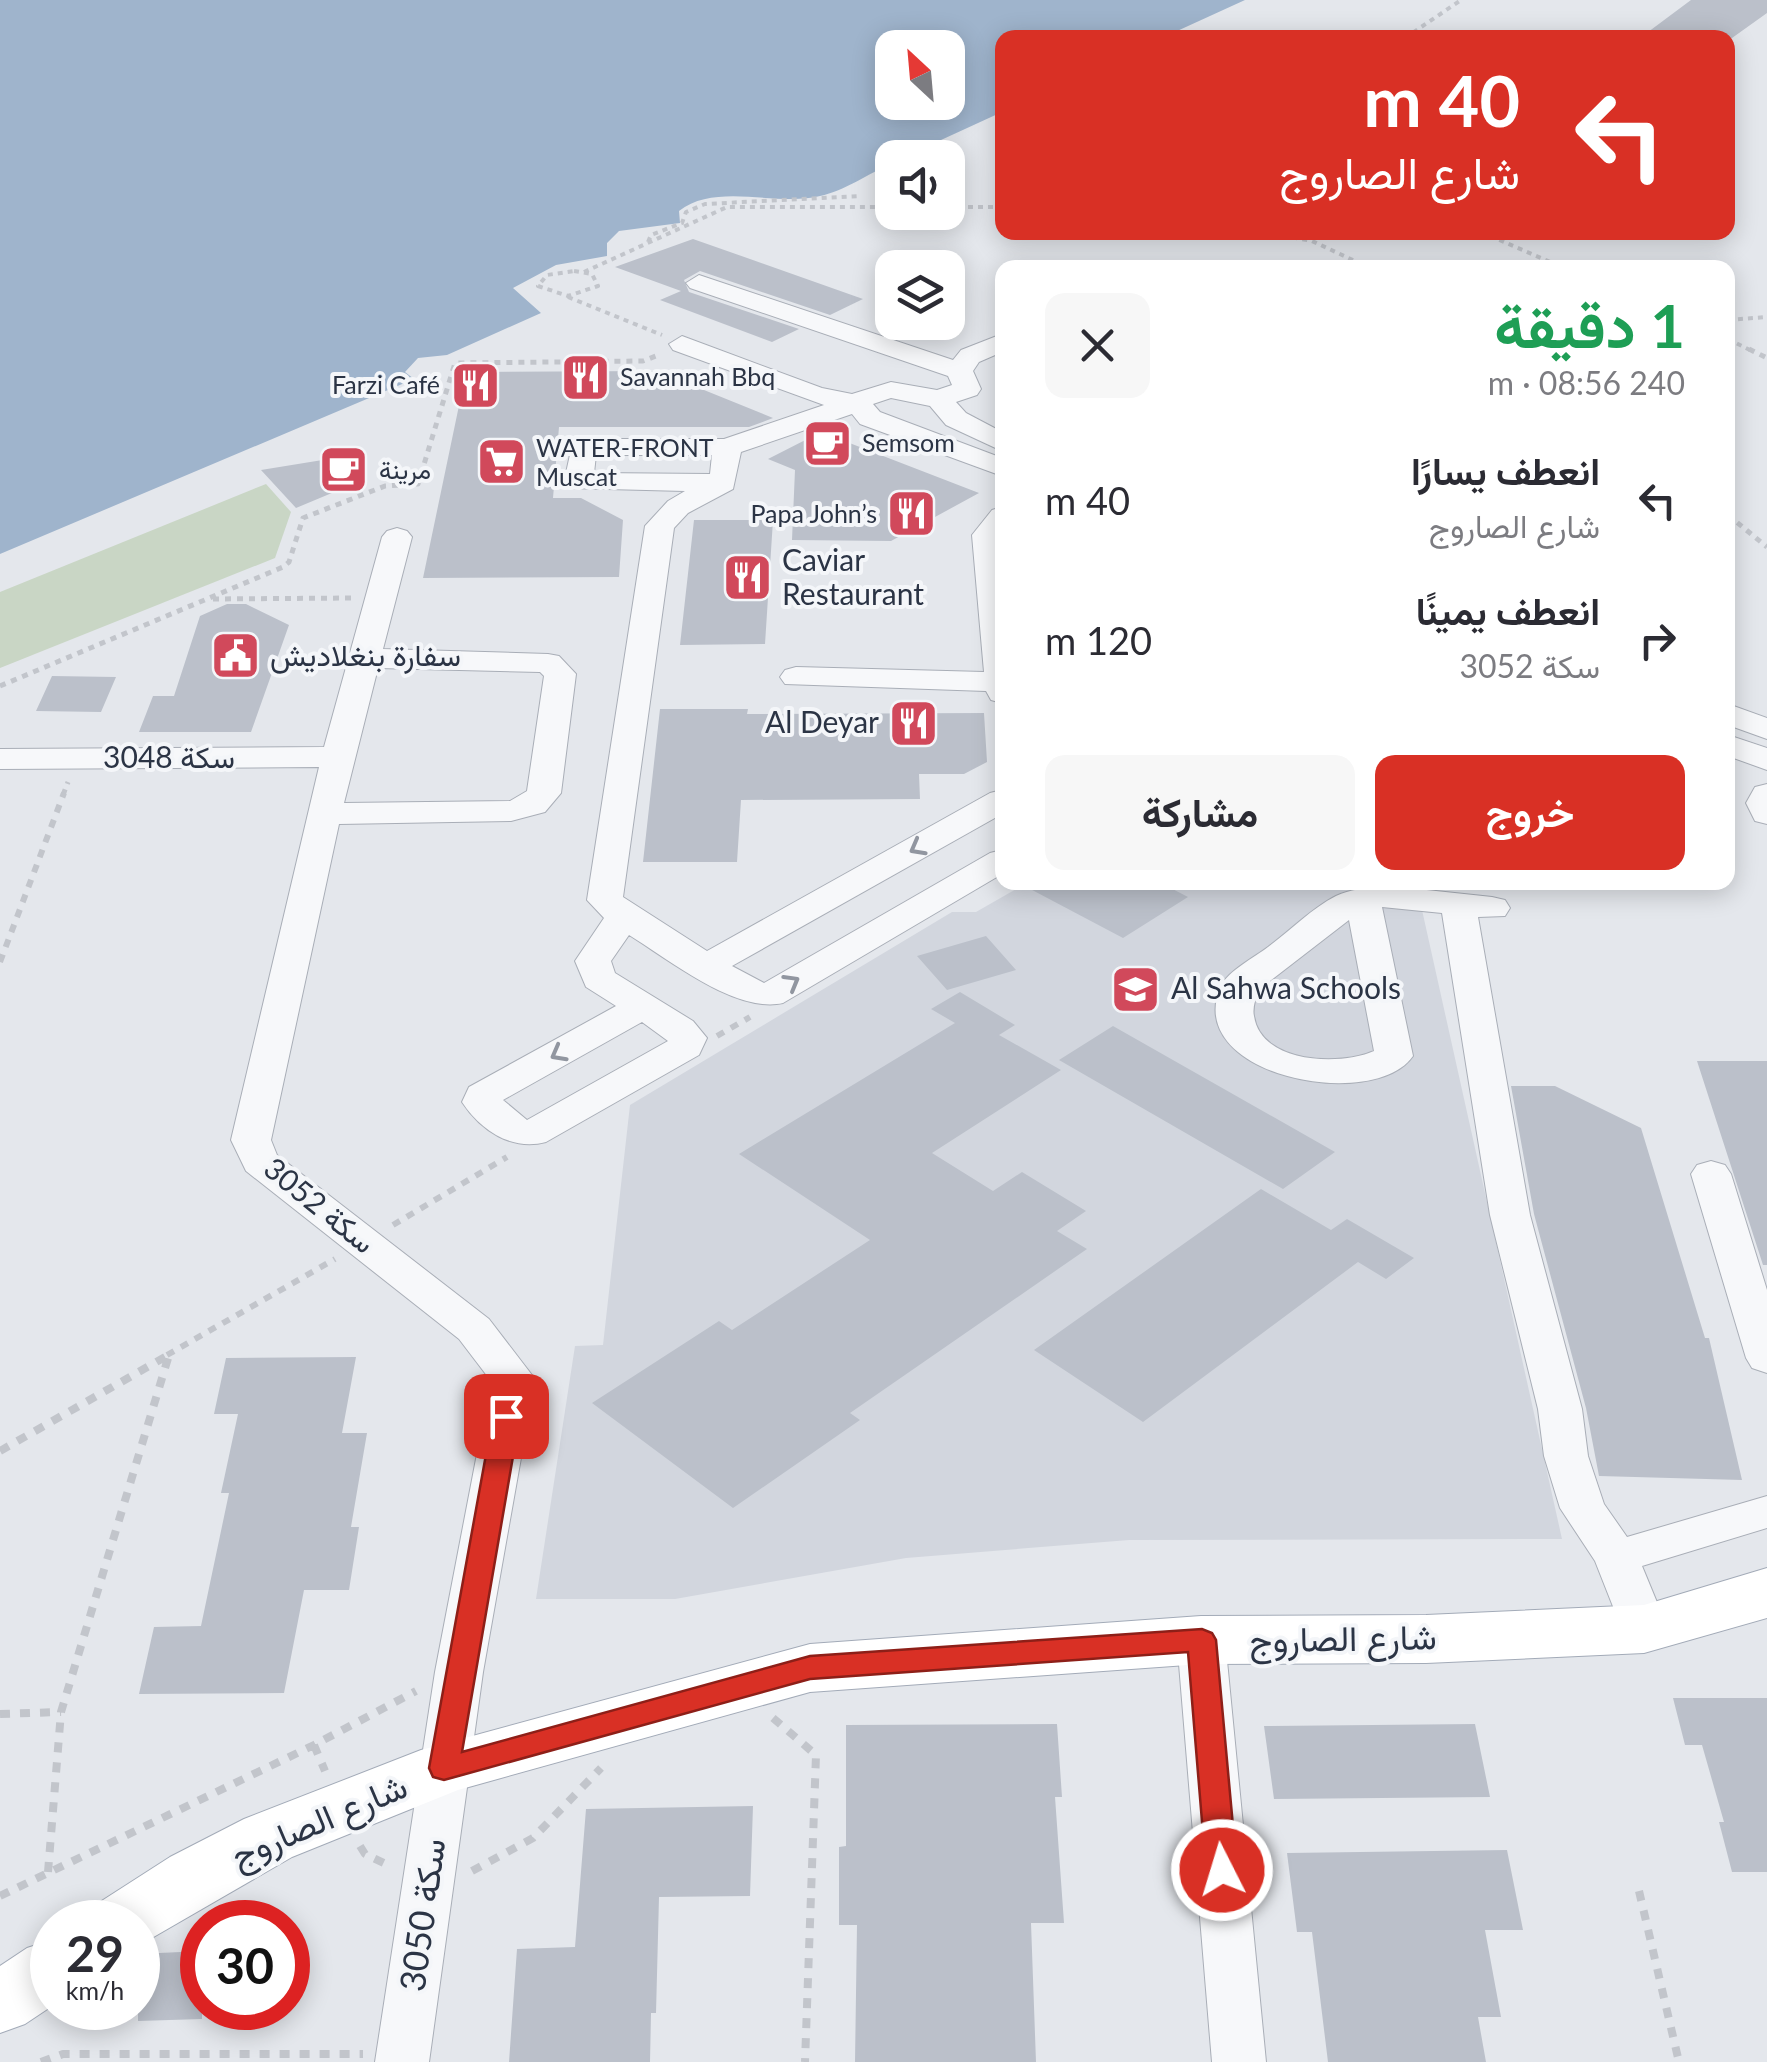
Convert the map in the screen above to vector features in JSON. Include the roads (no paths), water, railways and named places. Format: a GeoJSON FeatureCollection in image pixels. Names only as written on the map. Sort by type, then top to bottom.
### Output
{"type":"FeatureCollection","features":[{"type":"Feature","properties":{"kind":"main road","name":"شارع الصاروج"},"geometry":{"type":"LineString","coordinates":[[159,1900],[268,1838],[444,1768],[810,1668],[1202,1640],[1426,1639],[1644,1629],[1752,1599],[1767,1591]]}},
{"type":"Feature","properties":{"kind":"main road"},"geometry":{"type":"LineString","coordinates":[[0,2002],[30,1983]]}},
{"type":"Feature","properties":{"kind":"street"},"geometry":{"type":"LineString","coordinates":[[699,284],[995,388]]}},
{"type":"Feature","properties":{"kind":"street"},"geometry":{"type":"LineString","coordinates":[[682,344],[815,395],[857,403],[870,418],[995,465]]}},
{"type":"Feature","properties":{"kind":"street"},"geometry":{"type":"LineString","coordinates":[[939,399],[963,380],[970,356],[995,345]]}},
{"type":"Feature","properties":{"kind":"street"},"geometry":{"type":"LineString","coordinates":[[723,483],[578,482],[584,447],[727,448],[857,403],[867,395],[891,390],[939,399],[956,419],[995,439]]}},
{"type":"Feature","properties":{"kind":"street"},"geometry":{"type":"LineString","coordinates":[[723,483],[727,448]]}},
{"type":"Feature","properties":{"kind":"street"},"geometry":{"type":"LineString","coordinates":[[723,483],[678,508],[660,526],[605,900],[623,916],[748,991],[770,994],[995,864]]}},
{"type":"Feature","properties":{"kind":"street"},"geometry":{"type":"LineString","coordinates":[[995,524],[987,534],[995,622]]}},
{"type":"Feature","properties":{"kind":"street","name":"سكة 3052"},"geometry":{"type":"LineString","coordinates":[[397,538],[324,814],[251,1140],[260,1162],[474,1328],[513,1379],[444,1768]]}},
{"type":"Feature","properties":{"kind":"street"},"geometry":{"type":"LineString","coordinates":[[324,814],[511,811],[534,804],[544,793],[560,674],[548,663],[365,658]]}},
{"type":"Feature","properties":{"kind":"street"},"geometry":{"type":"LineString","coordinates":[[796,677],[995,688]]}},
{"type":"Feature","properties":{"kind":"street"},"geometry":{"type":"LineString","coordinates":[[1735,717],[1767,728]]}},
{"type":"Feature","properties":{"kind":"street"},"geometry":{"type":"LineString","coordinates":[[1735,748],[1767,760]]}},
{"type":"Feature","properties":{"kind":"street","name":"سكة 3048"},"geometry":{"type":"LineString","coordinates":[[0,759],[338,757]]}},
{"type":"Feature","properties":{"kind":"street"},"geometry":{"type":"LineString","coordinates":[[1767,794],[1767,814]]}},
{"type":"Feature","properties":{"kind":"street"},"geometry":{"type":"LineString","coordinates":[[706,966],[995,804]]}},
{"type":"Feature","properties":{"kind":"street"},"geometry":{"type":"LineString","coordinates":[[1362,898],[1394,1056],[1377,1067],[1326,1074],[1295,1069],[1269,1057],[1238,1024],[1232,1003],[1239,987],[1336,912],[1362,898],[1475,906],[1510,1216],[1560,1408],[1566,1456],[1583,1508],[1616,1557],[1644,1629]]}},
{"type":"Feature","properties":{"kind":"street"},"geometry":{"type":"LineString","coordinates":[[623,916],[593,960],[599,979],[643,1006],[680,1029],[688,1038],[686,1047],[532,1133],[519,1133],[481,1102],[483,1094],[643,1006]]}},
{"type":"Feature","properties":{"kind":"street"},"geometry":{"type":"LineString","coordinates":[[1711,1174],[1767,1358]]}},
{"type":"Feature","properties":{"kind":"street"},"geometry":{"type":"LineString","coordinates":[[1616,1557],[1767,1512]]}},
{"type":"Feature","properties":{"kind":"street"},"geometry":{"type":"LineString","coordinates":[[1202,1640],[1239,2062]]}},
{"type":"Feature","properties":{"kind":"street","name":"سكة 3050"},"geometry":{"type":"LineString","coordinates":[[402,2058],[444,1768]]}},
{"type":"Feature","properties":{"kind":"water"},"geometry":{"type":"Polygon","coordinates":[[[0,0],[1245,0],[1179,30],[995,30],[995,115],[941,140],[875,140],[875,172],[829,194],[803,199],[711,198],[679,211],[680,223],[619,231],[607,243],[607,256],[556,265],[513,288],[541,313],[447,355],[418,358],[405,372],[414,379],[0,554],[0,0]]]}},
{"type":"Feature","properties":{"kind":"place","name":"Savannah Bbq"},"geometry":{"type":"Point","coordinates":[585,377]}},
{"type":"Feature","properties":{"kind":"place","name":"Farzi Café"},"geometry":{"type":"Point","coordinates":[475,385]}},
{"type":"Feature","properties":{"kind":"place","name":"Semsom"},"geometry":{"type":"Point","coordinates":[827,443]}},
{"type":"Feature","properties":{"kind":"place","name":"WATER-FRONT Muscat"},"geometry":{"type":"Point","coordinates":[501,462]}},
{"type":"Feature","properties":{"kind":"place","name":"مرينة"},"geometry":{"type":"Point","coordinates":[344,470]}},
{"type":"Feature","properties":{"kind":"place","name":"Papa John’s"},"geometry":{"type":"Point","coordinates":[912,514]}},
{"type":"Feature","properties":{"kind":"place","name":"Caviar Restaurant"},"geometry":{"type":"Point","coordinates":[747,578]}},
{"type":"Feature","properties":{"kind":"place","name":"سفارة بنغلاديش"},"geometry":{"type":"Point","coordinates":[235,656]}},
{"type":"Feature","properties":{"kind":"place","name":"Al Deyar"},"geometry":{"type":"Point","coordinates":[914,723]}},
{"type":"Feature","properties":{"kind":"place","name":"Al Sahwa Schools"},"geometry":{"type":"Point","coordinates":[1136,989]}}]}
